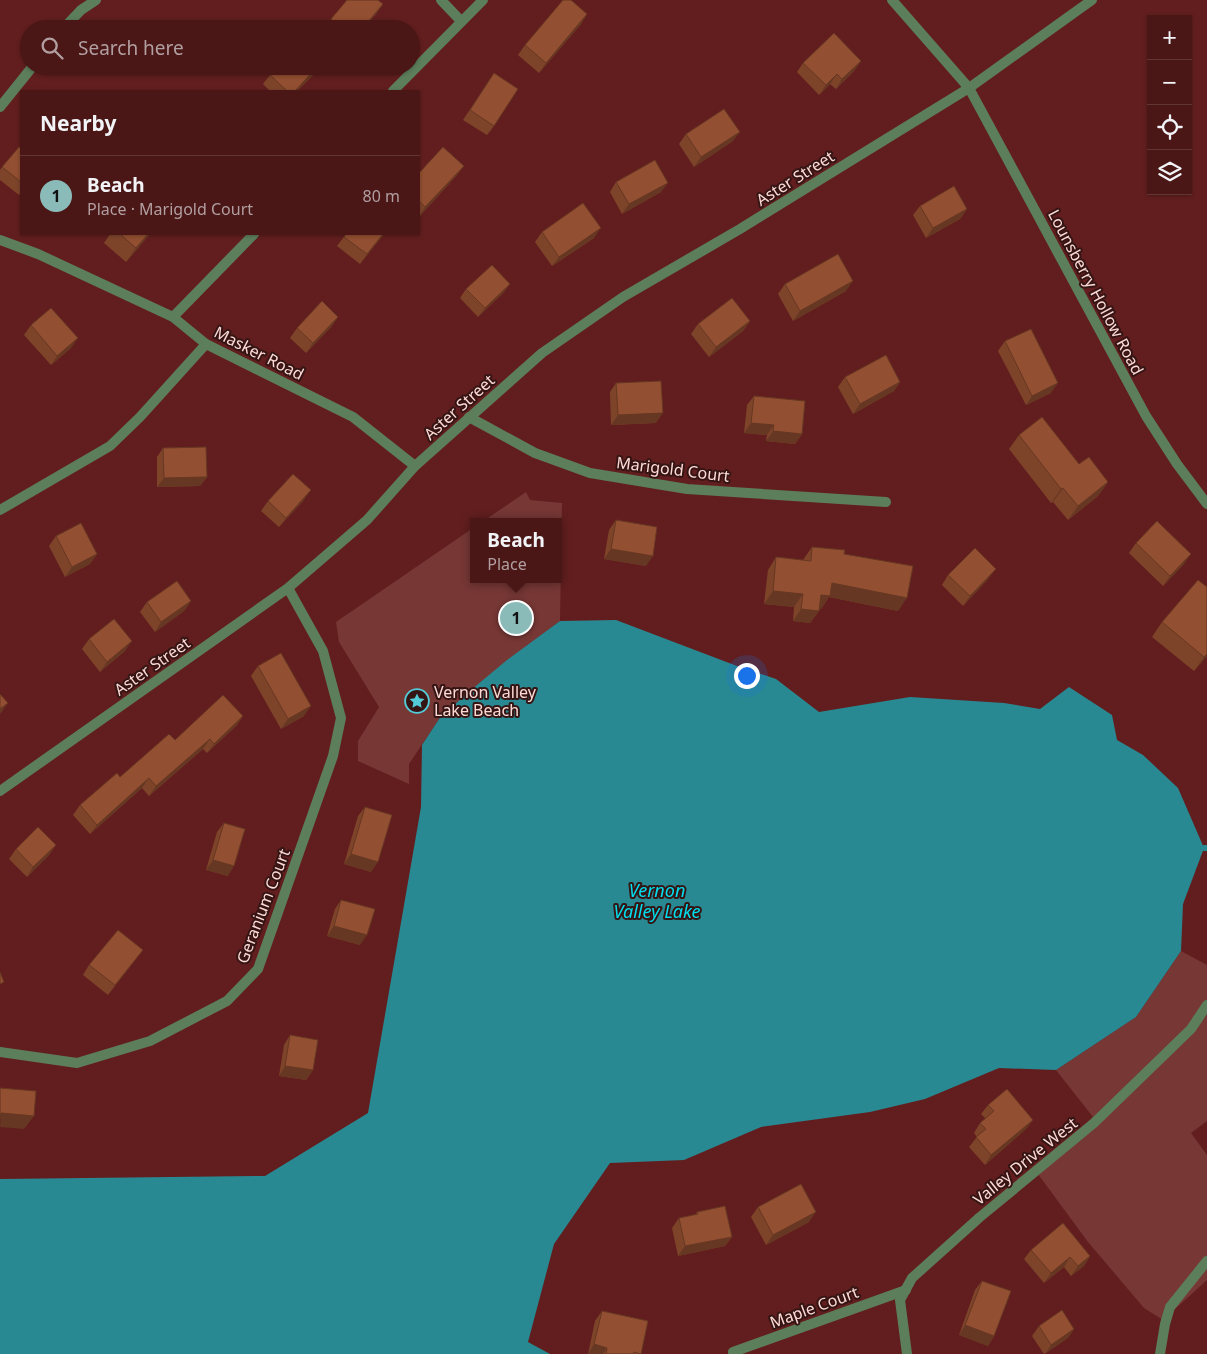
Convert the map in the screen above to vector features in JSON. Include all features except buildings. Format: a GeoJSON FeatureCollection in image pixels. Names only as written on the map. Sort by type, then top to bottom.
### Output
{"type":"FeatureCollection","features":[{"type":"Feature","properties":{"kind":"street"},"geometry":{"type":"LineString","coordinates":[[72,20],[81,10],[96,0]]}},
{"type":"Feature","properties":{"kind":"street"},"geometry":{"type":"LineString","coordinates":[[441,0],[461,21]]}},
{"type":"Feature","properties":{"kind":"street"},"geometry":{"type":"LineString","coordinates":[[420,63],[483,0]]}},
{"type":"Feature","properties":{"kind":"street","name":"Lounsberry Hollow Road"},"geometry":{"type":"LineString","coordinates":[[892,0],[970,88],[1146,416],[1177,464],[1207,504]]}},
{"type":"Feature","properties":{"kind":"street","name":"Aster Street"},"geometry":{"type":"LineString","coordinates":[[0,791],[288,588],[368,520],[416,466],[542,353],[623,297],[740,230],[970,88],[1092,0]]}},
{"type":"Feature","properties":{"kind":"street"},"geometry":{"type":"LineString","coordinates":[[0,108],[25,75]]}},
{"type":"Feature","properties":{"kind":"street"},"geometry":{"type":"LineString","coordinates":[[394,90],[409,75]]}},
{"type":"Feature","properties":{"kind":"street"},"geometry":{"type":"LineString","coordinates":[[173,317],[253,235]]}},
{"type":"Feature","properties":{"kind":"street","name":"Masker Road"},"geometry":{"type":"LineString","coordinates":[[0,240],[38,254],[173,317],[206,344],[353,417],[416,466]]}},
{"type":"Feature","properties":{"kind":"street"},"geometry":{"type":"LineString","coordinates":[[0,510],[110,446],[140,417],[206,344]]}},
{"type":"Feature","properties":{"kind":"street","name":"Marigold Court"},"geometry":{"type":"LineString","coordinates":[[469,417],[535,453],[590,473],[687,489],[886,502]]}},
{"type":"Feature","properties":{"kind":"street","name":"Geranium Court"},"geometry":{"type":"LineString","coordinates":[[0,1052],[77,1063],[150,1041],[227,1002],[258,969],[333,756],[341,718],[323,651],[288,588]]}},
{"type":"Feature","properties":{"kind":"street","name":"Valley Drive West"},"geometry":{"type":"LineString","coordinates":[[907,1354],[900,1300],[912,1278],[966,1229],[1094,1123],[1191,1029],[1207,1005]]}},
{"type":"Feature","properties":{"kind":"street"},"geometry":{"type":"LineString","coordinates":[[1160,1354],[1170,1307],[1207,1262]]}},
{"type":"Feature","properties":{"kind":"street","name":"Maple Court"},"geometry":{"type":"LineString","coordinates":[[733,1352],[906,1290]]}},
{"type":"Feature","properties":{"kind":"shaded area"},"geometry":{"type":"Polygon","coordinates":[[[526,492],[530,500],[562,503],[562,518],[488,518],[526,492]]]}},
{"type":"Feature","properties":{"kind":"shaded area"},"geometry":{"type":"Polygon","coordinates":[[[470,530],[470,583],[561,583],[560,621],[507,661],[439,719],[409,764],[409,784],[358,761],[358,741],[379,707],[339,642],[336,622],[470,530]]]}},
{"type":"Feature","properties":{"kind":"shaded area"},"geometry":{"type":"Polygon","coordinates":[[[1181,951],[1207,965],[1207,1121],[1191,1133],[1207,1155],[1207,1280],[1163,1320],[1144,1308],[1088,1242],[1035,1170],[1093,1117],[1056,1070],[1136,1017],[1181,951]]]}},
{"type":"Feature","properties":{"kind":"water","name":"Vernon Valley Lake"},"geometry":{"type":"Polygon","coordinates":[[[616,620],[776,679],[819,712],[910,697],[1004,703],[1040,709],[1069,687],[1112,715],[1117,740],[1143,755],[1178,788],[1204,848],[1183,904],[1181,951],[1136,1017],[1056,1070],[999,1068],[925,1099],[870,1112],[761,1127],[684,1160],[610,1163],[554,1244],[528,1342],[550,1354],[0,1354],[0,1179],[265,1176],[368,1113],[421,807],[422,745],[439,719],[465,695],[507,660],[560,621],[616,620]]]}},
{"type":"Feature","properties":{"kind":"place","name":"Beach"},"geometry":{"type":"Point","coordinates":[516,618]}},
{"type":"Feature","properties":{"kind":"place","name":"Vernon Valley Lake Beach"},"geometry":{"type":"Point","coordinates":[417,701]}}]}
